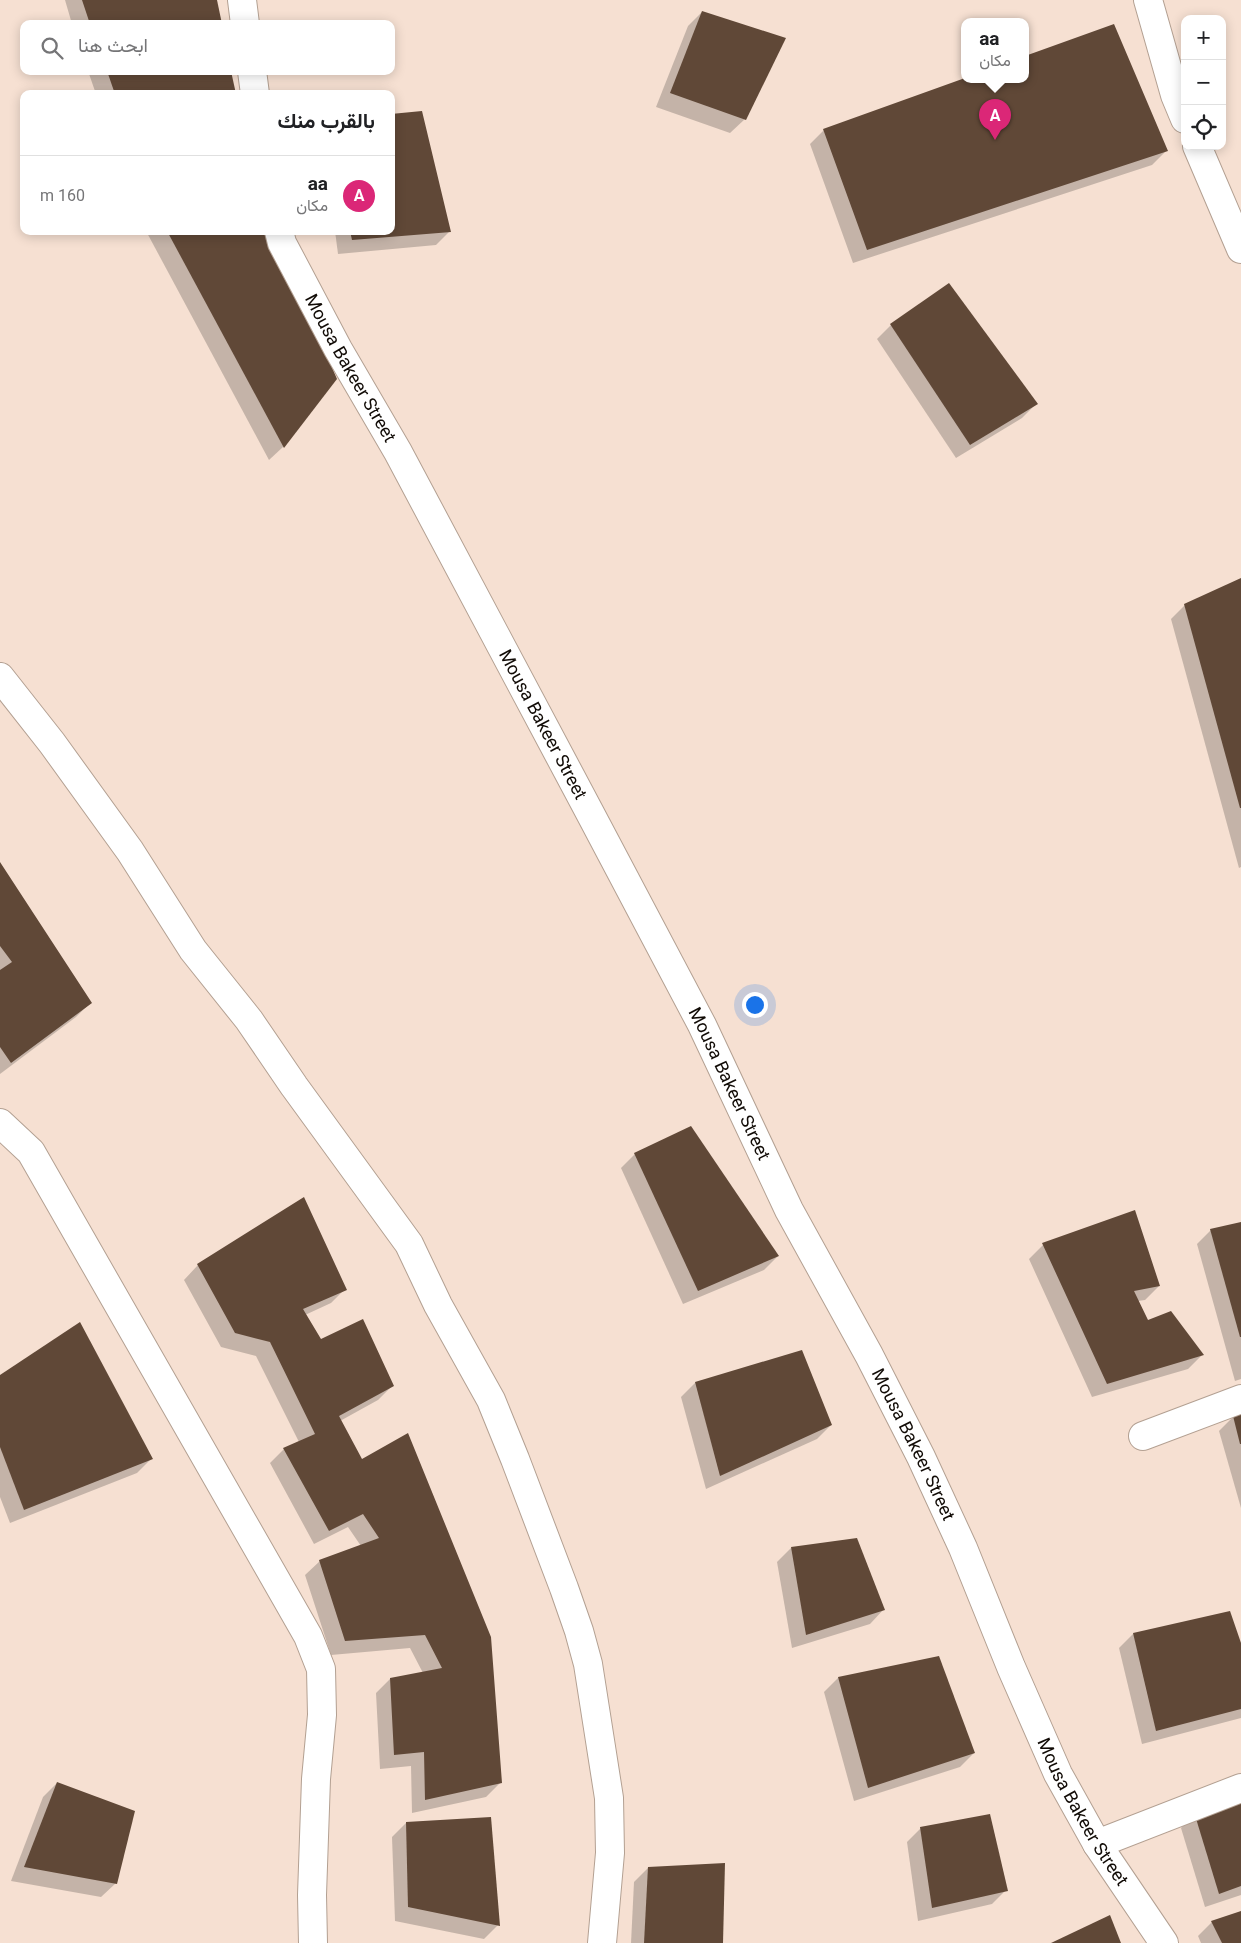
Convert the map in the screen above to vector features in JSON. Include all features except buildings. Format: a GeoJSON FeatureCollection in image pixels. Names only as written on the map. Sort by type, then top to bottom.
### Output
{"type":"FeatureCollection","features":[{"type":"Feature","properties":{"kind":"street"},"geometry":{"type":"LineString","coordinates":[[242,0],[244,20]]}},
{"type":"Feature","properties":{"kind":"street"},"geometry":{"type":"LineString","coordinates":[[1148,0],[1175,96],[1181,110]]}},
{"type":"Feature","properties":{"kind":"street"},"geometry":{"type":"LineString","coordinates":[[253,75],[254,90]]}},
{"type":"Feature","properties":{"kind":"street"},"geometry":{"type":"LineString","coordinates":[[1199,150],[1241,248]]}},
{"type":"Feature","properties":{"kind":"street","name":"Mousa Bakeer Street"},"geometry":{"type":"LineString","coordinates":[[280,235],[282,243],[338,349],[398,452],[702,1025],[790,1210],[869,1354],[963,1548],[1011,1667],[1058,1774],[1097,1844],[1164,1943]]}},
{"type":"Feature","properties":{"kind":"street"},"geometry":{"type":"LineString","coordinates":[[0,677],[52,743],[130,851],[193,950],[249,1020],[294,1086],[410,1244],[438,1305],[490,1400],[515,1459],[564,1588],[588,1664],[609,1798],[610,1853],[602,1943]]}},
{"type":"Feature","properties":{"kind":"street"},"geometry":{"type":"LineString","coordinates":[[0,1123],[31,1152],[308,1636],[321,1669],[322,1715],[316,1779],[313,1943]]}},
{"type":"Feature","properties":{"kind":"street"},"geometry":{"type":"LineString","coordinates":[[1143,1436],[1241,1399]]}},
{"type":"Feature","properties":{"kind":"street"},"geometry":{"type":"LineString","coordinates":[[1097,1844],[1241,1788]]}},
{"type":"Feature","properties":{"kind":"place","name":"aa"},"geometry":{"type":"Point","coordinates":[995,140]}}]}
